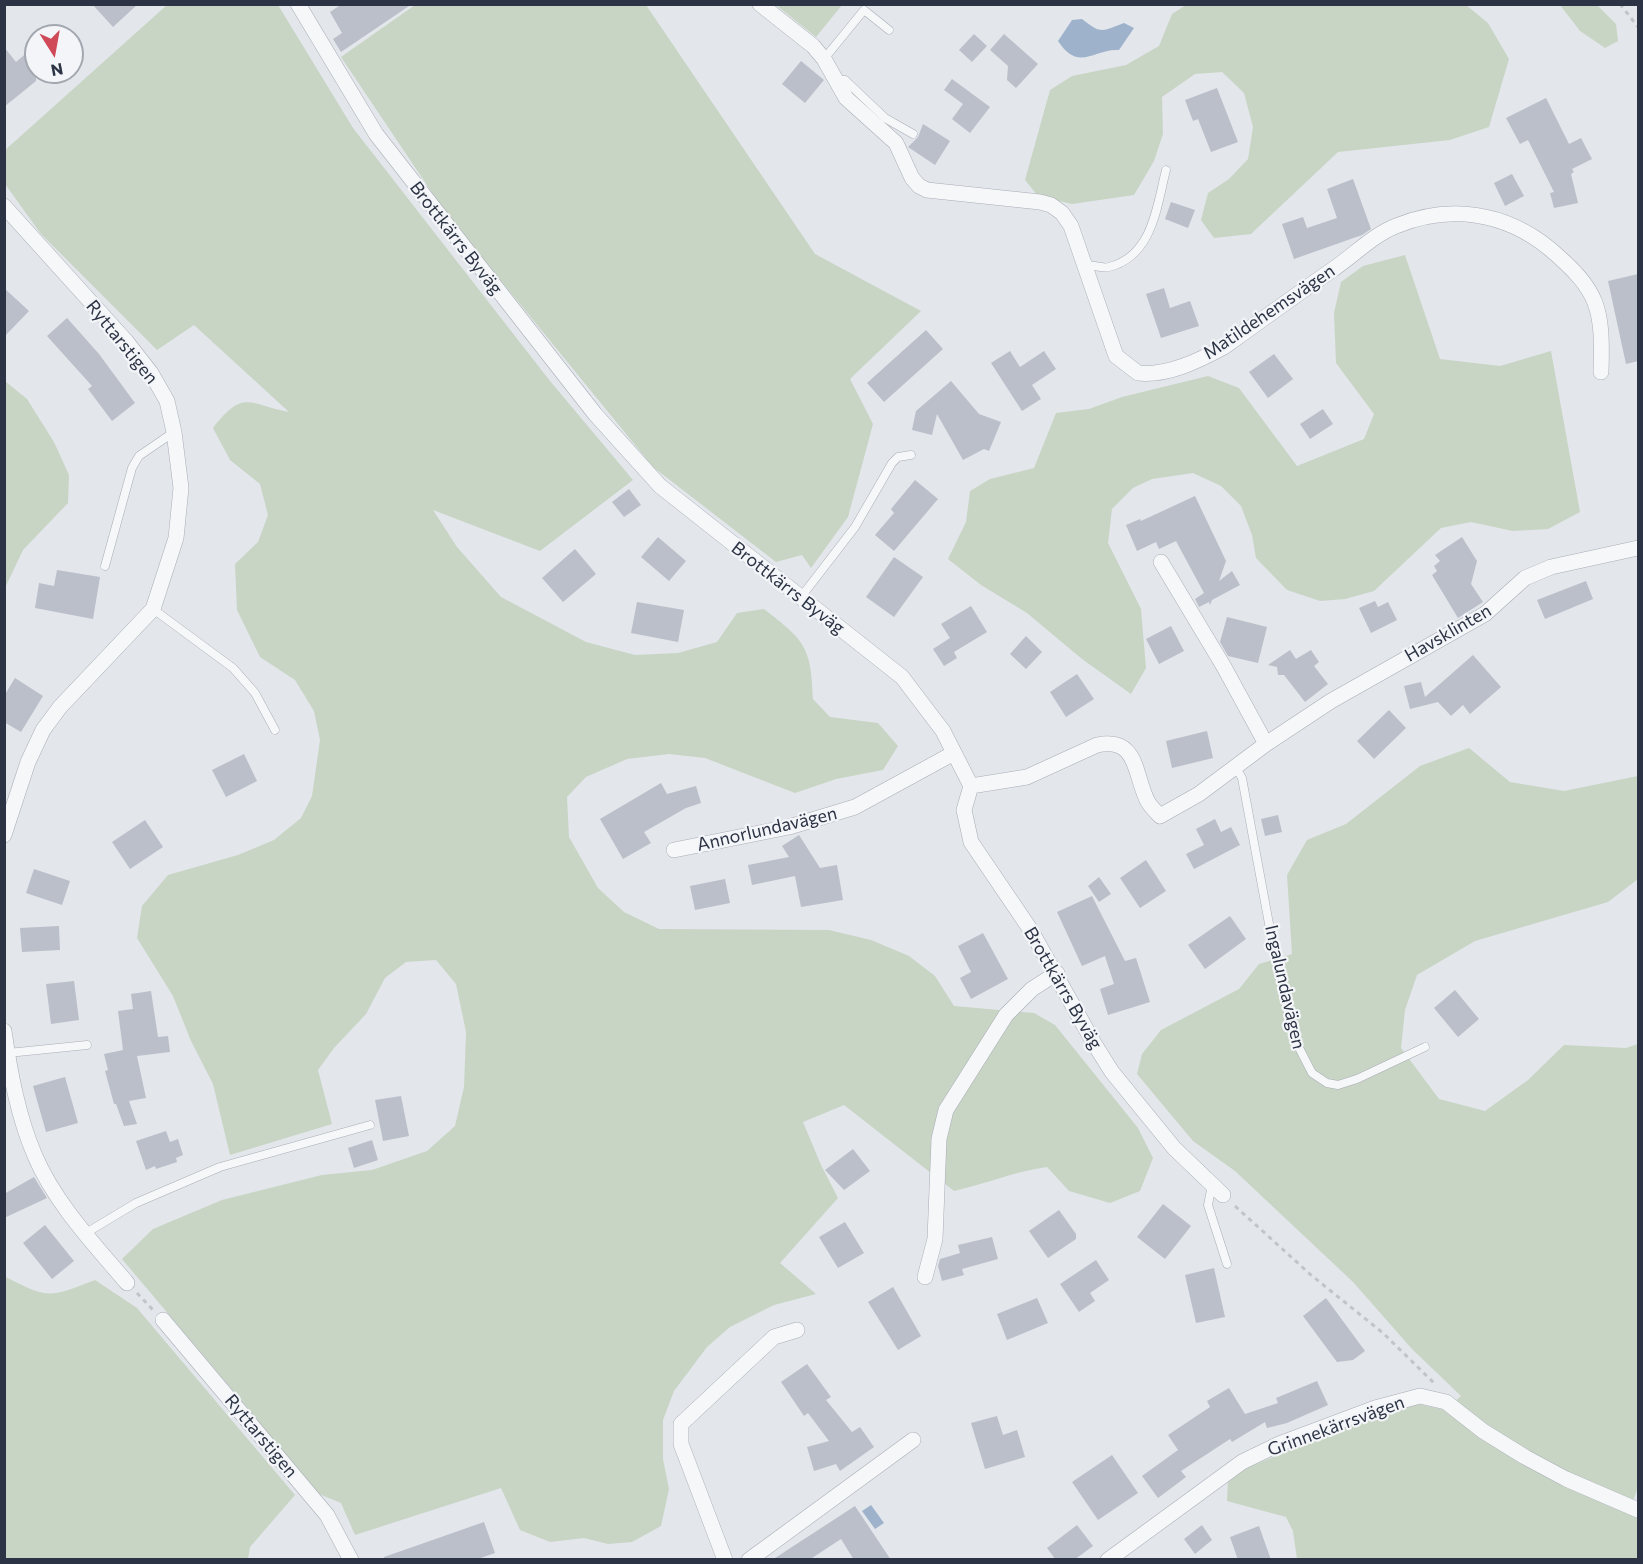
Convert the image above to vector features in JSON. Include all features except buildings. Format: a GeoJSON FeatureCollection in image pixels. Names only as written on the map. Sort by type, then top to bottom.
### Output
{"type":"FeatureCollection","features":[{"type":"Feature","properties":{"kind":"street","name":"Brottkärrs Byväg"},"geometry":{"type":"LineString","coordinates":[[298,4],[376,134],[595,414],[660,486],[902,677],[943,731],[971,786],[964,810],[971,842],[1009,895],[1057,973],[1112,1072],[1174,1148],[1218,1190]]}},
{"type":"Feature","properties":{"kind":"street","name":"Matildehemsvägen"},"geometry":{"type":"LineString","coordinates":[[759,4],[813,46],[824,58],[846,98],[896,143],[919,186],[927,190],[1052,205],[1062,213],[1071,226],[1116,356],[1138,373],[1151,374],[1201,359],[1224,347],[1395,226],[1453,212],[1477,215],[1514,225],[1546,246],[1586,283],[1596,301],[1600,318],[1601,372]]}},
{"type":"Feature","properties":{"kind":"street","name":"Ryttarstigen"},"geometry":{"type":"LineString","coordinates":[[4,206],[126,341],[151,373],[166,401],[174,432],[179,471],[180,511],[167,572],[153,609],[60,706],[43,730],[28,762],[4,835]]}},
{"type":"Feature","properties":{"kind":"street","name":"Havsklinten"},"geometry":{"type":"LineString","coordinates":[[971,786],[1027,777],[1108,743],[1127,750],[1136,766],[1148,802],[1160,816],[1236,768],[1266,744],[1384,668],[1485,614],[1524,578],[1551,567],[1638,548]]}},
{"type":"Feature","properties":{"kind":"street"},"geometry":{"type":"LineString","coordinates":[[1161,562],[1224,667],[1266,744]]}},
{"type":"Feature","properties":{"kind":"street","name":"Annorlundavägen"},"geometry":{"type":"LineString","coordinates":[[674,850],[789,827],[855,807],[954,753]]}},
{"type":"Feature","properties":{"kind":"street"},"geometry":{"type":"LineString","coordinates":[[925,1277],[935,1239],[939,1139],[946,1110],[1006,1015],[1032,989],[1057,973]]}},
{"type":"Feature","properties":{"kind":"street"},"geometry":{"type":"LineString","coordinates":[[4,1031],[20,1110],[35,1157],[86,1233],[127,1283]]}},
{"type":"Feature","properties":{"kind":"street","name":"Ryttarstigen"},"geometry":{"type":"LineString","coordinates":[[163,1320],[327,1515],[351,1560]]}},
{"type":"Feature","properties":{"kind":"street"},"geometry":{"type":"LineString","coordinates":[[725,1560],[681,1444],[681,1424],[774,1337],[797,1330]]}},
{"type":"Feature","properties":{"kind":"street","name":"Grinnekärrsvägen"},"geometry":{"type":"LineString","coordinates":[[1108,1560],[1242,1462],[1279,1444],[1400,1400],[1420,1396],[1446,1402],[1504,1445],[1566,1479],[1636,1506]]}},
{"type":"Feature","properties":{"kind":"street"},"geometry":{"type":"LineString","coordinates":[[749,1560],[913,1440]]}},
{"type":"Feature","properties":{"kind":"lane"},"geometry":{"type":"LineString","coordinates":[[824,58],[864,10],[889,30]]}},
{"type":"Feature","properties":{"kind":"lane"},"geometry":{"type":"LineString","coordinates":[[837,80],[845,80],[885,118],[913,134]]}},
{"type":"Feature","properties":{"kind":"lane"},"geometry":{"type":"LineString","coordinates":[[1086,266],[1110,267],[1130,255],[1144,242],[1155,219],[1166,170]]}},
{"type":"Feature","properties":{"kind":"lane"},"geometry":{"type":"LineString","coordinates":[[105,566],[132,468],[139,456],[174,432]]}},
{"type":"Feature","properties":{"kind":"lane"},"geometry":{"type":"LineString","coordinates":[[801,597],[855,527],[892,463],[898,458],[910,455]]}},
{"type":"Feature","properties":{"kind":"lane"},"geometry":{"type":"LineString","coordinates":[[153,609],[233,668],[255,693],[275,730]]}},
{"type":"Feature","properties":{"kind":"lane","name":"Ingalundavägen"},"geometry":{"type":"LineString","coordinates":[[1236,768],[1242,778],[1277,967],[1294,1038],[1312,1073],[1338,1085],[1357,1079],[1425,1047]]}},
{"type":"Feature","properties":{"kind":"lane"},"geometry":{"type":"LineString","coordinates":[[8,1053],[87,1045]]}},
{"type":"Feature","properties":{"kind":"lane"},"geometry":{"type":"LineString","coordinates":[[86,1233],[136,1203],[220,1167],[370,1125]]}},
{"type":"Feature","properties":{"kind":"lane"},"geometry":{"type":"LineString","coordinates":[[1218,1190],[1208,1205],[1227,1264]]}},
{"type":"Feature","properties":{"kind":"path"},"geometry":{"type":"LineString","coordinates":[[1620,4],[1638,27]]}},
{"type":"Feature","properties":{"kind":"path"},"geometry":{"type":"LineString","coordinates":[[1218,1190],[1311,1275],[1383,1333],[1431,1379],[1446,1402]]}},
{"type":"Feature","properties":{"kind":"path"},"geometry":{"type":"LineString","coordinates":[[127,1283],[163,1320]]}},
{"type":"Feature","properties":{"kind":"green space"},"geometry":{"type":"Polygon","coordinates":[[[167,5],[278,5],[353,128],[550,381],[633,480],[540,551],[433,510],[457,547],[501,597],[586,642],[635,655],[678,653],[717,642],[737,613],[764,609],[789,629],[803,646],[810,667],[813,699],[830,717],[878,723],[898,746],[883,770],[836,779],[795,793],[705,758],[669,754],[627,759],[586,777],[567,797],[569,837],[598,888],[624,912],[659,929],[829,930],[871,940],[909,956],[935,976],[954,1006],[1034,1013],[1055,1025],[1138,1128],[1153,1158],[1140,1191],[1110,1203],[1069,1191],[1047,1167],[1023,1171],[954,1191],[844,1105],[803,1122],[838,1198],[780,1263],[816,1294],[774,1305],[730,1327],[707,1347],[674,1391],[663,1420],[663,1459],[669,1489],[661,1526],[632,1542],[608,1544],[584,1538],[550,1542],[520,1530],[501,1488],[355,1535],[341,1503],[314,1492],[251,1412],[122,1259],[153,1229],[222,1200],[322,1175],[372,1170],[427,1151],[455,1126],[464,1087],[466,1032],[456,984],[436,960],[406,962],[385,978],[366,1014],[334,1048],[318,1070],[332,1124],[230,1155],[213,1084],[191,1041],[173,996],[137,938],[142,906],[168,875],[238,855],[274,840],[301,818],[312,796],[320,740],[314,711],[295,680],[260,657],[237,610],[235,564],[258,542],[268,515],[260,484],[230,460],[213,428],[232,408],[248,402],[289,412],[194,325],[157,350],[41,234],[5,184],[4,151],[79,84],[84,84],[84,79],[167,5]]]}},
{"type":"Feature","properties":{"kind":"green space"},"geometry":{"type":"Polygon","coordinates":[[[415,5],[646,5],[815,254],[921,311],[850,379],[873,424],[848,517],[811,568],[802,555],[776,562],[653,467],[445,212],[341,57],[415,5]]]}},
{"type":"Feature","properties":{"kind":"green space"},"geometry":{"type":"Polygon","coordinates":[[[776,5],[842,5],[816,37],[776,5]]]}},
{"type":"Feature","properties":{"kind":"green space"},"geometry":{"type":"Polygon","coordinates":[[[1186,5],[1466,5],[1488,23],[1509,59],[1489,127],[1450,140],[1338,152],[1251,234],[1214,238],[1201,220],[1208,193],[1229,179],[1248,159],[1253,127],[1244,93],[1222,72],[1195,74],[1162,97],[1163,134],[1154,161],[1134,195],[1072,204],[1038,196],[1025,180],[1050,90],[1072,76],[1126,65],[1159,46],[1172,14],[1186,5]]]}},
{"type":"Feature","properties":{"kind":"green space"},"geometry":{"type":"Polygon","coordinates":[[[1560,5],[1597,5],[1616,24],[1618,41],[1605,48],[1580,31],[1560,5]]]}},
{"type":"Feature","properties":{"kind":"green space"},"geometry":{"type":"Polygon","coordinates":[[[1405,255],[1440,359],[1500,366],[1551,351],[1580,512],[1548,529],[1513,531],[1471,522],[1441,528],[1374,591],[1345,599],[1320,601],[1287,590],[1256,558],[1252,535],[1241,506],[1221,486],[1193,473],[1152,479],[1133,488],[1112,509],[1108,543],[1141,609],[1146,668],[1131,694],[1082,659],[1027,613],[981,585],[948,559],[966,522],[970,491],[990,479],[1034,468],[1056,413],[1089,409],[1122,397],[1208,376],[1239,388],[1297,466],[1364,439],[1374,414],[1336,363],[1334,313],[1341,282],[1363,266],[1405,255]]]}},
{"type":"Feature","properties":{"kind":"green space"},"geometry":{"type":"Polygon","coordinates":[[[5,381],[27,399],[54,442],[69,475],[68,503],[23,550],[5,588],[5,381]]]}},
{"type":"Feature","properties":{"kind":"green space"},"geometry":{"type":"Polygon","coordinates":[[[1469,748],[1510,782],[1564,791],[1638,776],[1638,879],[1608,902],[1475,941],[1417,975],[1405,1010],[1401,1048],[1439,1099],[1485,1111],[1528,1080],[1564,1045],[1626,1048],[1638,1044],[1638,1487],[1630,1510],[1638,1515],[1638,1559],[1297,1559],[1293,1531],[1286,1517],[1227,1501],[1228,1480],[1249,1467],[1379,1413],[1418,1404],[1445,1410],[1461,1396],[1412,1349],[1353,1282],[1235,1171],[1193,1141],[1137,1074],[1142,1054],[1161,1030],[1239,989],[1259,964],[1292,954],[1287,875],[1307,840],[1346,824],[1420,766],[1469,748]]]}},
{"type":"Feature","properties":{"kind":"green space"},"geometry":{"type":"Polygon","coordinates":[[[4,1276],[30,1289],[49,1293],[58,1293],[95,1280],[137,1308],[295,1495],[250,1547],[248,1559],[5,1559],[4,1276]]]}},
{"type":"Feature","properties":{"kind":"water"},"geometry":{"type":"Polygon","coordinates":[[[1082,19],[1094,28],[1102,30],[1124,23],[1134,28],[1119,50],[1110,50],[1087,57],[1073,56],[1058,41],[1072,20],[1082,19]]]}},
{"type":"Feature","properties":{"kind":"water"},"geometry":{"type":"Polygon","coordinates":[[[871,1505],[884,1523],[875,1529],[862,1511],[871,1505]]]}}]}
